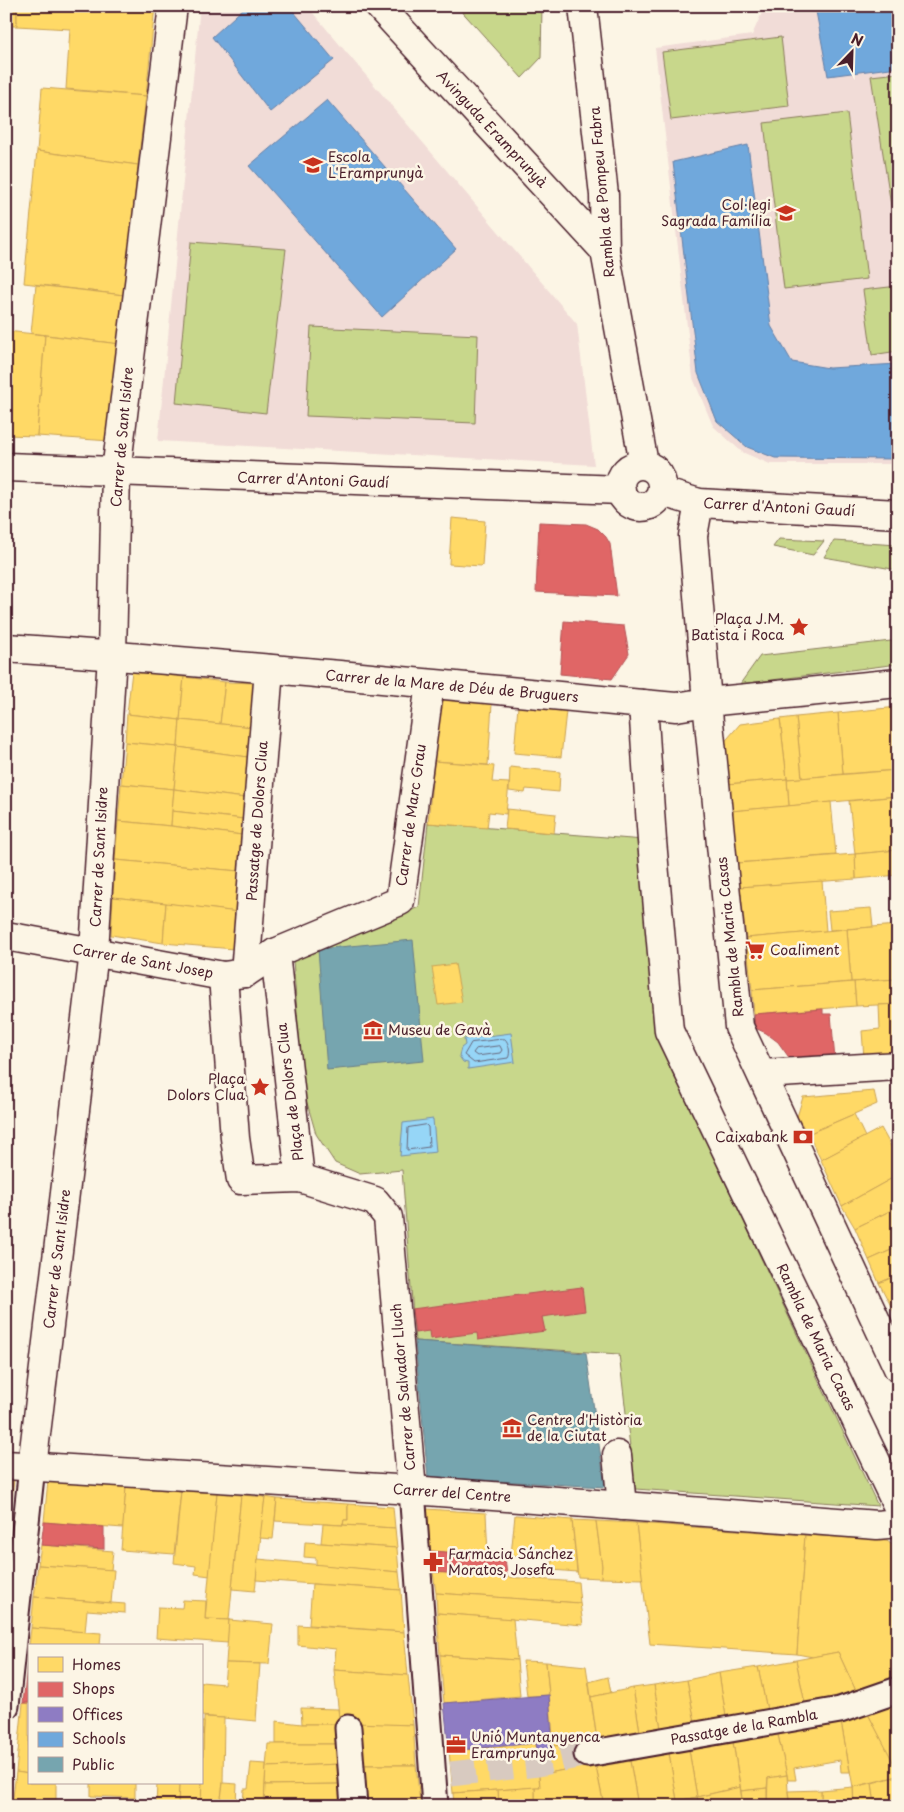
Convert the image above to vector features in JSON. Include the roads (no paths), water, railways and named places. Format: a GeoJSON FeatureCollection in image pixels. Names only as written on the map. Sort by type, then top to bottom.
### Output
{"type":"FeatureCollection","features":[{"type":"Feature","properties":{"kind":"street","name":"Carrer de Sant Isidre"},"geometry":{"type":"LineString","coordinates":[[6,1706],[19,1466],[94,952],[112,655],[116,472],[173,6]]}},
{"type":"Feature","properties":{"kind":"street","name":"Avinguda Eramprunyà"},"geometry":{"type":"LineString","coordinates":[[379,6],[605,251]]}},
{"type":"Feature","properties":{"kind":"street","name":"Rambla de Pompeu Fabra"},"geometry":{"type":"LineString","coordinates":[[583,6],[604,195],[605,251],[644,464]]}},
{"type":"Feature","properties":{"kind":"street"},"geometry":{"type":"LineString","coordinates":[[644,464],[658,472],[662,484],[662,492],[652,504],[640,507],[629,503],[624,497],[620,482],[626,471],[636,465],[644,464]]}},
{"type":"Feature","properties":{"kind":"street","name":"Carrer d'Antoni Gaudí"},"geometry":{"type":"LineString","coordinates":[[6,468],[621,490]]}},
{"type":"Feature","properties":{"kind":"street","name":"Carrer d'Antoni Gaudí"},"geometry":{"type":"LineString","coordinates":[[662,492],[699,503],[898,514]]}},
{"type":"Feature","properties":{"kind":"street","name":"Rambla de Maria Casas"},"geometry":{"type":"LineString","coordinates":[[699,503],[693,536],[707,702],[739,1027],[898,1368]]}},
{"type":"Feature","properties":{"kind":"street","name":"Carrer de la Mare de Déu de Bruguers"},"geometry":{"type":"LineString","coordinates":[[6,648],[112,655],[676,707],[707,702],[898,683]]}},
{"type":"Feature","properties":{"kind":"street","name":"Passatge de Dolors Clua"},"geometry":{"type":"LineString","coordinates":[[234,974],[269,669]]}},
{"type":"Feature","properties":{"kind":"street","name":"Carrer de Marc Grau"},"geometry":{"type":"LineString","coordinates":[[275,953],[400,901],[430,684]]}},
{"type":"Feature","properties":{"kind":"street","name":"Rambla de Maria Casas"},"geometry":{"type":"LineString","coordinates":[[643,704],[652,841],[669,1031],[898,1507]]}},
{"type":"Feature","properties":{"kind":"street","name":"Carrer de Sant Josep"},"geometry":{"type":"LineString","coordinates":[[6,936],[234,974]]}},
{"type":"Feature","properties":{"kind":"street"},"geometry":{"type":"LineString","coordinates":[[234,974],[275,953]]}},
{"type":"Feature","properties":{"kind":"street","name":"Plaça de Dolors Clua"},"geometry":{"type":"LineString","coordinates":[[234,974],[235,1138],[241,1180],[300,1178],[275,953]]}},
{"type":"Feature","properties":{"kind":"street"},"geometry":{"type":"LineString","coordinates":[[762,1074],[898,1066]]}},
{"type":"Feature","properties":{"kind":"street","name":"Carrer de Salvador Lluch"},"geometry":{"type":"LineString","coordinates":[[300,1178],[375,1200],[388,1217],[412,1490],[442,1775],[435,1806]]}},
{"type":"Feature","properties":{"kind":"street"},"geometry":{"type":"LineString","coordinates":[[617,1455],[622,1506]]}},
{"type":"Feature","properties":{"kind":"street","name":"Carrer del Centre"},"geometry":{"type":"LineString","coordinates":[[19,1466],[412,1490],[877,1525],[898,1522]]}},
{"type":"Feature","properties":{"kind":"street","name":"Passatge de la Rambla"},"geometry":{"type":"LineString","coordinates":[[588,1754],[840,1710],[898,1690]]}},
{"type":"Feature","properties":{"kind":"street"},"geometry":{"type":"LineString","coordinates":[[348,1728],[354,1806]]}},
{"type":"Feature","properties":{"kind":"water"},"geometry":{"type":"Polygon","coordinates":[[[511,1033],[515,1062],[468,1069],[468,1063],[463,1062],[459,1056],[461,1048],[465,1045],[464,1039],[511,1033]]]}},
{"type":"Feature","properties":{"kind":"water"},"geometry":{"type":"Polygon","coordinates":[[[433,1119],[436,1152],[400,1156],[403,1123],[433,1119]]]}},
{"type":"Feature","properties":{"kind":"tunnel"},"geometry":{"type":"LineString","coordinates":[[451,1774],[538,1764],[587,1754]]}},
{"type":"Feature","properties":{"kind":"place","name":"Escola L'Eramprunyà"},"geometry":{"type":"Point","coordinates":[313,165]}},
{"type":"Feature","properties":{"kind":"place","name":"Col·legi Sagrada Família"},"geometry":{"type":"Point","coordinates":[786,213]}},
{"type":"Feature","properties":{"kind":"place","name":"Plaça J.M. Batista i Roca"},"geometry":{"type":"Point","coordinates":[799,627]}},
{"type":"Feature","properties":{"kind":"place","name":"Coaliment"},"geometry":{"type":"Point","coordinates":[755,950]}},
{"type":"Feature","properties":{"kind":"place","name":"Museu de Gavà"},"geometry":{"type":"Point","coordinates":[373,1030]}},
{"type":"Feature","properties":{"kind":"place","name":"Plaça Dolors Clua"},"geometry":{"type":"Point","coordinates":[260,1087]}},
{"type":"Feature","properties":{"kind":"place","name":"Caixabank"},"geometry":{"type":"Point","coordinates":[803,1137]}},
{"type":"Feature","properties":{"kind":"place","name":"Centre d'Història de la Ciutat"},"geometry":{"type":"Point","coordinates":[512,1428]}},
{"type":"Feature","properties":{"kind":"place","name":"Farmàcia Sánchez Moratos, Josefa"},"geometry":{"type":"Point","coordinates":[433,1562]}},
{"type":"Feature","properties":{"kind":"place","name":"Unió Muntanyenca Eramprunyà"},"geometry":{"type":"Point","coordinates":[456,1745]}}]}
